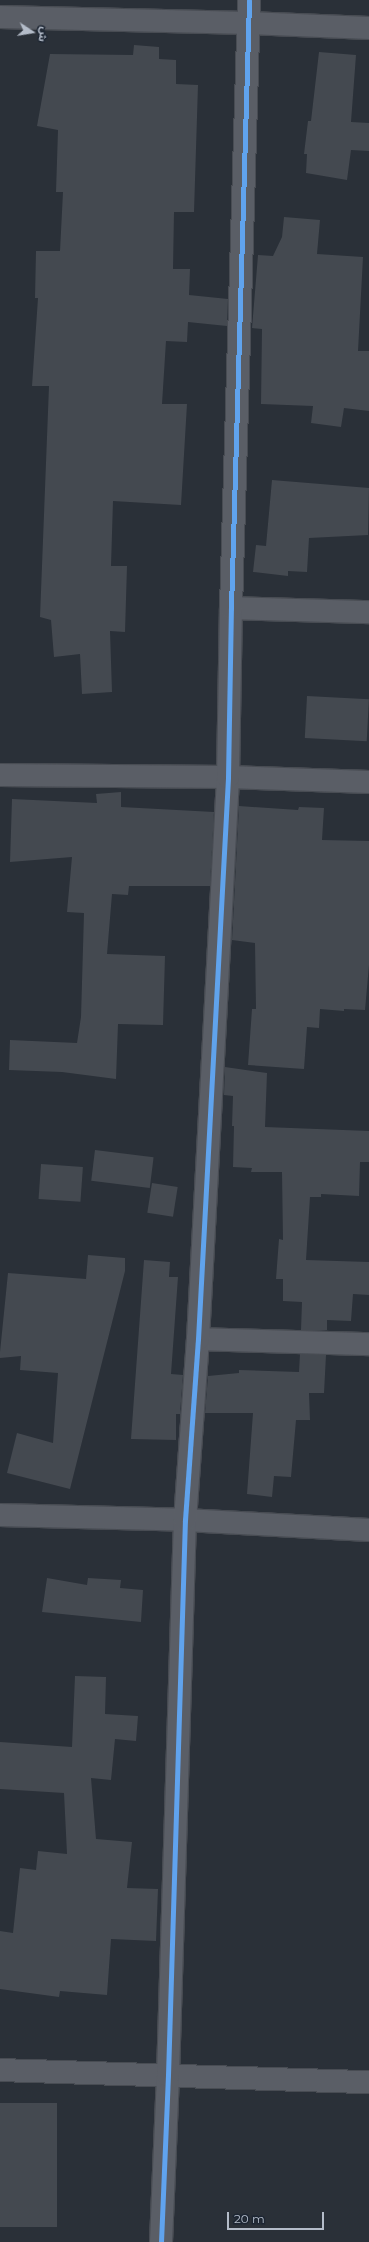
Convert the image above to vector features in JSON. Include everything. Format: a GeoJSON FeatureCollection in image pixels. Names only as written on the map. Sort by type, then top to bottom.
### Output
{"type":"FeatureCollection","features":[{"type":"Feature","properties":{"kind":"street"},"geometry":{"type":"LineString","coordinates":[[161,2242],[168,2075],[185,1520],[198,1339],[228,777],[231,608],[249,0]]}},
{"type":"Feature","properties":{"kind":"street"},"geometry":{"type":"LineString","coordinates":[[0,17],[248,23],[369,28]]}},
{"type":"Feature","properties":{"kind":"street"},"geometry":{"type":"LineString","coordinates":[[231,608],[369,612]]}},
{"type":"Feature","properties":{"kind":"street"},"geometry":{"type":"LineString","coordinates":[[0,775],[228,777],[369,782]]}},
{"type":"Feature","properties":{"kind":"street"},"geometry":{"type":"LineString","coordinates":[[198,1339],[369,1344]]}},
{"type":"Feature","properties":{"kind":"street"},"geometry":{"type":"LineString","coordinates":[[0,1515],[185,1520],[369,1530]]}},
{"type":"Feature","properties":{"kind":"street"},"geometry":{"type":"LineString","coordinates":[[0,2070],[369,2082]]}},
{"type":"Feature","properties":{"kind":"building"},"geometry":{"type":"Polygon","coordinates":[[[134,45],[159,47],[159,59],[176,60],[176,84],[198,85],[194,212],[174,212],[173,269],[190,269],[189,295],[228,299],[227,326],[188,322],[187,342],[166,341],[162,404],[187,404],[181,505],[113,501],[111,566],[127,566],[125,632],[110,631],[112,692],[82,694],[80,654],[54,657],[51,620],[40,617],[49,386],[32,386],[38,298],[35,298],[36,251],[60,251],[63,192],[56,192],[58,130],[37,126],[50,54],[133,55],[134,45]]]}},
{"type":"Feature","properties":{"kind":"building"},"geometry":{"type":"Polygon","coordinates":[[[319,52],[356,55],[351,122],[369,123],[369,151],[351,150],[347,180],[306,173],[307,154],[304,154],[308,121],[311,121],[319,52]]]}},
{"type":"Feature","properties":{"kind":"building"},"geometry":{"type":"Polygon","coordinates":[[[284,217],[320,220],[317,254],[363,257],[358,351],[369,351],[369,411],[344,408],[341,427],[311,423],[313,406],[261,404],[262,329],[252,328],[258,255],[273,256],[282,237],[284,217]]]}},
{"type":"Feature","properties":{"kind":"building"},"geometry":{"type":"Polygon","coordinates":[[[272,480],[369,488],[368,535],[309,538],[307,572],[288,571],[288,576],[253,572],[256,545],[266,546],[272,480]]]}},
{"type":"Feature","properties":{"kind":"building"},"geometry":{"type":"Polygon","coordinates":[[[307,696],[369,699],[367,741],[305,738],[307,696]]]}},
{"type":"Feature","properties":{"kind":"building"},"geometry":{"type":"Polygon","coordinates":[[[121,792],[121,807],[214,812],[210,886],[129,886],[128,895],[112,894],[107,954],[165,956],[163,1025],[118,1024],[116,1079],[62,1072],[9,1070],[10,1040],[77,1043],[81,1017],[84,913],[67,912],[72,857],[10,862],[12,799],[97,803],[96,794],[121,792]]]}},
{"type":"Feature","properties":{"kind":"building"},"geometry":{"type":"Polygon","coordinates":[[[239,806],[298,810],[299,807],[324,808],[322,840],[369,841],[369,965],[365,1010],[344,1009],[344,1011],[320,1009],[319,1028],[307,1027],[304,1069],[248,1065],[252,1009],[256,1009],[255,943],[232,940],[239,806]]]}},
{"type":"Feature","properties":{"kind":"building"},"geometry":{"type":"Polygon","coordinates":[[[225,1067],[267,1073],[265,1127],[369,1131],[369,1162],[360,1162],[359,1196],[321,1194],[321,1197],[310,1197],[306,1260],[369,1262],[369,1295],[353,1294],[351,1321],[327,1320],[327,1330],[301,1330],[302,1302],[283,1301],[283,1279],[276,1279],[279,1239],[283,1240],[282,1172],[251,1172],[252,1168],[233,1167],[233,1096],[224,1095],[225,1067]]]}},
{"type":"Feature","properties":{"kind":"building"},"geometry":{"type":"Polygon","coordinates":[[[95,1150],[154,1157],[150,1188],[91,1181],[95,1150]]]}},
{"type":"Feature","properties":{"kind":"building"},"geometry":{"type":"Polygon","coordinates":[[[41,1164],[83,1167],[80,1202],[39,1199],[41,1164]]]}},
{"type":"Feature","properties":{"kind":"building"},"geometry":{"type":"Polygon","coordinates":[[[152,1183],[178,1187],[173,1217],[147,1213],[152,1183]]]}},
{"type":"Feature","properties":{"kind":"building"},"geometry":{"type":"Polygon","coordinates":[[[88,1255],[125,1258],[125,1271],[70,1489],[7,1473],[17,1433],[53,1443],[58,1373],[20,1370],[21,1356],[0,1358],[0,1352],[8,1273],[86,1279],[88,1255]]]}},
{"type":"Feature","properties":{"kind":"building"},"geometry":{"type":"Polygon","coordinates":[[[144,1260],[170,1262],[169,1277],[178,1277],[171,1374],[183,1375],[180,1414],[176,1414],[176,1440],[131,1439],[144,1260]]]}},
{"type":"Feature","properties":{"kind":"building"},"geometry":{"type":"Polygon","coordinates":[[[300,1354],[326,1355],[324,1393],[309,1393],[310,1420],[296,1420],[291,1477],[274,1476],[272,1497],[247,1494],[253,1413],[205,1413],[208,1376],[239,1373],[239,1370],[299,1372],[300,1354]]]}},
{"type":"Feature","properties":{"kind":"building"},"geometry":{"type":"Polygon","coordinates":[[[47,1578],[87,1585],[88,1578],[121,1580],[120,1588],[143,1590],[141,1622],[42,1612],[47,1578]]]}},
{"type":"Feature","properties":{"kind":"building"},"geometry":{"type":"Polygon","coordinates":[[[75,1676],[106,1677],[105,1714],[138,1716],[136,1741],[115,1739],[111,1780],[91,1778],[96,1839],[132,1842],[127,1888],[158,1889],[156,1941],[111,1939],[107,1995],[60,1991],[59,1997],[0,1989],[0,1931],[13,1933],[20,1868],[36,1870],[38,1851],[67,1854],[64,1793],[0,1789],[0,1742],[72,1747],[75,1676]]]}},
{"type":"Feature","properties":{"kind":"building"},"geometry":{"type":"Polygon","coordinates":[[[0,2103],[57,2103],[57,2227],[0,2227],[0,2103]]]}},
{"type":"Feature","properties":{"kind":"cycle path"},"geometry":{"type":"LineString","coordinates":[[161,2242],[168,2075],[185,1520],[198,1339],[228,777],[231,608],[249,0]]}}]}
